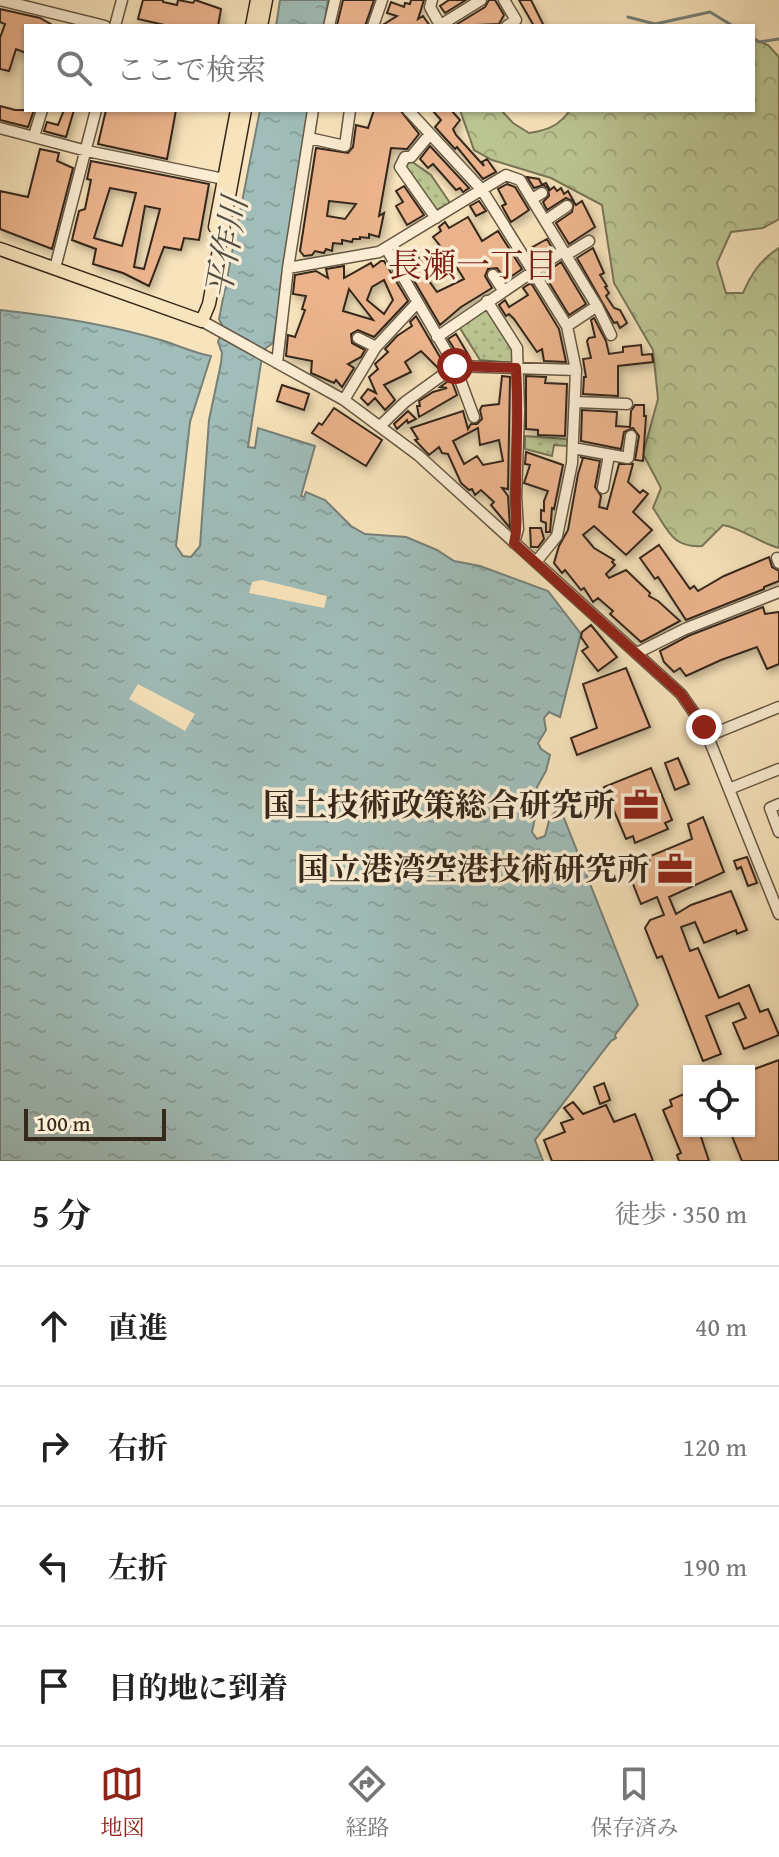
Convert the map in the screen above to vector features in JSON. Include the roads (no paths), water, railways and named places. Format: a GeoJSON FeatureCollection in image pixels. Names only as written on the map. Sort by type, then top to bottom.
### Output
{"type":"FeatureCollection","features":[{"type":"Feature","properties":{"kind":"main road"},"geometry":{"type":"LineString","coordinates":[[252,24],[257,0]]}},
{"type":"Feature","properties":{"kind":"main road"},"geometry":{"type":"LineString","coordinates":[[261,24],[266,0]]}},
{"type":"Feature","properties":{"kind":"main road"},"geometry":{"type":"LineString","coordinates":[[202,321],[201,301],[237,112]]}},
{"type":"Feature","properties":{"kind":"main road"},"geometry":{"type":"LineString","coordinates":[[202,321],[209,304],[245,112]]}},
{"type":"Feature","properties":{"kind":"main road"},"geometry":{"type":"LineString","coordinates":[[0,249],[202,321]]}},
{"type":"Feature","properties":{"kind":"street"},"geometry":{"type":"LineString","coordinates":[[0,0],[97,24]]}},
{"type":"Feature","properties":{"kind":"street"},"geometry":{"type":"LineString","coordinates":[[116,24],[122,0]]}},
{"type":"Feature","properties":{"kind":"street"},"geometry":{"type":"LineString","coordinates":[[329,24],[335,0]]}},
{"type":"Feature","properties":{"kind":"street"},"geometry":{"type":"LineString","coordinates":[[374,24],[382,0]]}},
{"type":"Feature","properties":{"kind":"street"},"geometry":{"type":"LineString","coordinates":[[432,0],[430,7],[439,24]]}},
{"type":"Feature","properties":{"kind":"street"},"geometry":{"type":"LineString","coordinates":[[443,24],[481,0]]}},
{"type":"Feature","properties":{"kind":"street"},"geometry":{"type":"LineString","coordinates":[[504,0],[516,20],[510,24]]}},
{"type":"Feature","properties":{"kind":"street"},"geometry":{"type":"LineString","coordinates":[[34,136],[41,112]]}},
{"type":"Feature","properties":{"kind":"street"},"geometry":{"type":"LineString","coordinates":[[55,268],[96,112]]}},
{"type":"Feature","properties":{"kind":"street"},"geometry":{"type":"LineString","coordinates":[[272,360],[313,112]]}},
{"type":"Feature","properties":{"kind":"street"},"geometry":{"type":"LineString","coordinates":[[309,138],[345,146],[350,112]]}},
{"type":"Feature","properties":{"kind":"street"},"geometry":{"type":"LineString","coordinates":[[410,112],[482,190],[567,326],[576,370],[573,448],[557,536],[536,562]]}},
{"type":"Feature","properties":{"kind":"street"},"geometry":{"type":"LineString","coordinates":[[0,128],[87,151],[224,179]]}},
{"type":"Feature","properties":{"kind":"street"},"geometry":{"type":"LineString","coordinates":[[430,134],[411,157],[405,157],[400,167],[436,218]]}},
{"type":"Feature","properties":{"kind":"street"},"geometry":{"type":"LineString","coordinates":[[288,268],[379,252],[506,175],[520,180],[597,306],[611,335]]}},
{"type":"Feature","properties":{"kind":"street"},"geometry":{"type":"LineString","coordinates":[[532,199],[542,193]]}},
{"type":"Feature","properties":{"kind":"street"},"geometry":{"type":"LineString","coordinates":[[545,221],[567,206]]}},
{"type":"Feature","properties":{"kind":"street"},"geometry":{"type":"LineString","coordinates":[[437,337],[532,271],[589,241]]}},
{"type":"Feature","properties":{"kind":"street"},"geometry":{"type":"LineString","coordinates":[[386,248],[455,366],[474,417]]}},
{"type":"Feature","properties":{"kind":"street"},"geometry":{"type":"LineString","coordinates":[[493,275],[503,290]]}},
{"type":"Feature","properties":{"kind":"street"},"geometry":{"type":"LineString","coordinates":[[487,301],[517,348],[518,529],[514,543]]}},
{"type":"Feature","properties":{"kind":"street"},"geometry":{"type":"LineString","coordinates":[[344,400],[376,347],[417,303]]}},
{"type":"Feature","properties":{"kind":"street"},"geometry":{"type":"LineString","coordinates":[[567,326],[597,306]]}},
{"type":"Feature","properties":{"kind":"street"},"geometry":{"type":"LineString","coordinates":[[202,321],[344,400],[418,455],[690,703],[708,736],[779,914]]}},
{"type":"Feature","properties":{"kind":"street"},"geometry":{"type":"LineString","coordinates":[[358,338],[376,347]]}},
{"type":"Feature","properties":{"kind":"street"},"geometry":{"type":"LineString","coordinates":[[380,426],[405,402],[455,366],[576,370]]}},
{"type":"Feature","properties":{"kind":"street"},"geometry":{"type":"LineString","coordinates":[[575,402],[627,404]]}},
{"type":"Feature","properties":{"kind":"street"},"geometry":{"type":"LineString","coordinates":[[573,448],[628,458],[631,436]]}},
{"type":"Feature","properties":{"kind":"street"},"geometry":{"type":"LineString","coordinates":[[603,488],[609,455]]}},
{"type":"Feature","properties":{"kind":"street"},"geometry":{"type":"LineString","coordinates":[[637,653],[685,629],[779,592]]}},
{"type":"Feature","properties":{"kind":"street"},"geometry":{"type":"LineString","coordinates":[[708,736],[779,707]]}},
{"type":"Feature","properties":{"kind":"street"},"geometry":{"type":"LineString","coordinates":[[729,789],[779,769]]}},
{"type":"Feature","properties":{"kind":"street"},"geometry":{"type":"LineString","coordinates":[[779,804],[770,808],[779,832]]}},
{"type":"Feature","properties":{"kind":"water"},"geometry":{"type":"Polygon","coordinates":[[[280,0],[328,0],[324,24],[276,24],[280,0]]]}},
{"type":"Feature","properties":{"kind":"water"},"geometry":{"type":"Polygon","coordinates":[[[260,112],[310,112],[273,343],[263,350],[248,447],[255,448],[258,428],[315,446],[301,496],[304,497],[306,492],[325,500],[351,526],[365,534],[406,537],[454,561],[480,566],[548,591],[581,634],[560,717],[549,712],[544,718],[546,730],[538,743],[550,755],[537,787],[532,832],[537,839],[545,836],[550,817],[560,808],[638,1005],[615,1035],[616,1038],[535,1140],[543,1161],[0,1161],[0,310],[103,326],[211,356],[190,422],[176,546],[183,556],[191,557],[200,546],[209,420],[222,353],[218,342],[223,327],[219,319],[260,112]]]}},
{"type":"Feature","properties":{"kind":"waterway"},"geometry":{"type":"LineString","coordinates":[[655,24],[710,12],[730,24]]}},
{"type":"Feature","properties":{"kind":"waterway"},"geometry":{"type":"LineString","coordinates":[[628,17],[655,24]]}},
{"type":"Feature","properties":{"kind":"waterway"},"geometry":{"type":"LineString","coordinates":[[755,39],[759,42],[779,39]]}},
{"type":"Feature","properties":{"kind":"place","name":"国土技術政策総合研究所"},"geometry":{"type":"Point","coordinates":[641,805]}},
{"type":"Feature","properties":{"kind":"place","name":"国立港湾空港技術研究所"},"geometry":{"type":"Point","coordinates":[675,869]}},
{"type":"Feature","properties":{"kind":"district","name":"長瀬一丁目"},"geometry":{"type":"Point","coordinates":[473,265]}},
{"type":"Feature","properties":{"kind":"water label","name":"平作川"},"geometry":{"type":"Point","coordinates":[226,248]}}]}
